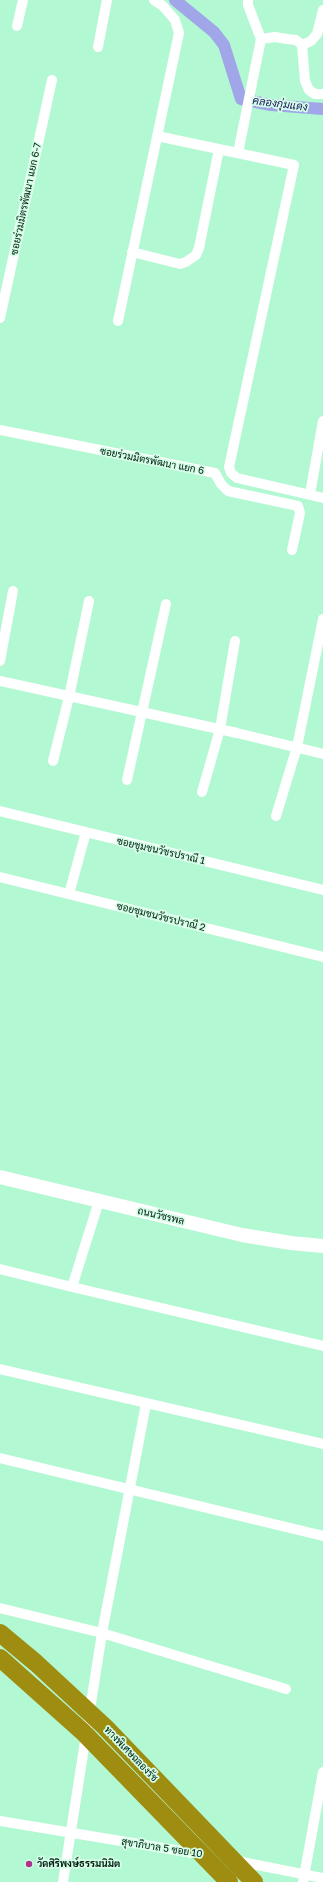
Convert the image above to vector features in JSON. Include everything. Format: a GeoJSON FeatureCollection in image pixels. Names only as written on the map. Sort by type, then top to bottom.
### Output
{"type":"FeatureCollection","features":[{"type":"Feature","properties":{"kind":"highway","name":"ทางพิเศษฉลองรัช"},"geometry":{"type":"LineString","coordinates":[[0,1633],[36,1663],[105,1727],[254,1882]]}},
{"type":"Feature","properties":{"kind":"highway","name":"ทางพิเศษฉลองรัช"},"geometry":{"type":"LineString","coordinates":[[0,1658],[83,1732],[229,1882]]}},
{"type":"Feature","properties":{"kind":"main road","name":"ถนนวัชรพล"},"geometry":{"type":"LineString","coordinates":[[0,1177],[242,1235],[291,1243],[323,1246]]}},
{"type":"Feature","properties":{"kind":"street"},"geometry":{"type":"LineString","coordinates":[[17,26],[23,0]]}},
{"type":"Feature","properties":{"kind":"street"},"geometry":{"type":"LineString","coordinates":[[98,47],[107,0]]}},
{"type":"Feature","properties":{"kind":"street"},"geometry":{"type":"LineString","coordinates":[[118,321],[179,33],[175,20],[163,6],[154,0]]}},
{"type":"Feature","properties":{"kind":"street"},"geometry":{"type":"LineString","coordinates":[[239,149],[261,39],[248,5],[248,0]]}},
{"type":"Feature","properties":{"kind":"street"},"geometry":{"type":"LineString","coordinates":[[302,45],[311,41],[317,34],[323,10]]}},
{"type":"Feature","properties":{"kind":"street"},"geometry":{"type":"LineString","coordinates":[[261,39],[275,37],[296,40],[302,45],[305,81],[309,90],[314,94],[323,94]]}},
{"type":"Feature","properties":{"kind":"street","name":"ซอยร่วมมิตรพัฒนา แยก 6-7"},"geometry":{"type":"LineString","coordinates":[[0,318],[52,80]]}},
{"type":"Feature","properties":{"kind":"street"},"geometry":{"type":"LineString","coordinates":[[157,136],[219,149],[239,149],[294,165],[229,467],[231,473],[237,478],[323,498]]}},
{"type":"Feature","properties":{"kind":"street"},"geometry":{"type":"LineString","coordinates":[[132,252],[180,264],[196,255],[199,248],[219,149]]}},
{"type":"Feature","properties":{"kind":"street"},"geometry":{"type":"LineString","coordinates":[[310,494],[323,422]]}},
{"type":"Feature","properties":{"kind":"street","name":"ซอยร่วมมิตรพัฒนา แยก 6"},"geometry":{"type":"LineString","coordinates":[[0,430],[215,473],[221,484],[228,491],[298,506],[300,514],[292,550]]}},
{"type":"Feature","properties":{"kind":"street"},"geometry":{"type":"LineString","coordinates":[[0,661],[14,591]]}},
{"type":"Feature","properties":{"kind":"street"},"geometry":{"type":"LineString","coordinates":[[53,761],[69,697],[89,601]]}},
{"type":"Feature","properties":{"kind":"street"},"geometry":{"type":"LineString","coordinates":[[127,780],[166,604]]}},
{"type":"Feature","properties":{"kind":"street"},"geometry":{"type":"LineString","coordinates":[[276,816],[297,747],[323,619]]}},
{"type":"Feature","properties":{"kind":"street"},"geometry":{"type":"LineString","coordinates":[[202,792],[220,729],[235,641]]}},
{"type":"Feature","properties":{"kind":"street"},"geometry":{"type":"LineString","coordinates":[[0,681],[220,729],[323,754]]}},
{"type":"Feature","properties":{"kind":"street","name":"ซอยชุมชนวัชรปราณี 1"},"geometry":{"type":"LineString","coordinates":[[0,811],[323,890]]}},
{"type":"Feature","properties":{"kind":"street"},"geometry":{"type":"LineString","coordinates":[[69,894],[86,832]]}},
{"type":"Feature","properties":{"kind":"street","name":"ซอยชุมชนวัชรปราณี 2"},"geometry":{"type":"LineString","coordinates":[[0,877],[323,957]]}},
{"type":"Feature","properties":{"kind":"street"},"geometry":{"type":"LineString","coordinates":[[72,1287],[99,1201]]}},
{"type":"Feature","properties":{"kind":"street"},"geometry":{"type":"LineString","coordinates":[[0,1270],[323,1346]]}},
{"type":"Feature","properties":{"kind":"street"},"geometry":{"type":"LineString","coordinates":[[0,1369],[323,1444]]}},
{"type":"Feature","properties":{"kind":"street"},"geometry":{"type":"LineString","coordinates":[[63,1882],[72,1833],[102,1633],[146,1404]]}},
{"type":"Feature","properties":{"kind":"street"},"geometry":{"type":"LineString","coordinates":[[0,1458],[129,1491],[323,1536]]}},
{"type":"Feature","properties":{"kind":"street"},"geometry":{"type":"LineString","coordinates":[[0,1608],[102,1633],[286,1689]]}},
{"type":"Feature","properties":{"kind":"street"},"geometry":{"type":"LineString","coordinates":[[304,1878],[323,1772]]}},
{"type":"Feature","properties":{"kind":"street","name":"สุขาภิบาล 5 ซอย 10"},"geometry":{"type":"LineString","coordinates":[[0,1821],[176,1849],[304,1878],[323,1878]]}},
{"type":"Feature","properties":{"kind":"waterway","name":"คลองกุ่มแดง"},"geometry":{"type":"LineString","coordinates":[[175,0],[214,32],[224,45],[241,99],[271,105],[323,109]]}},
{"type":"Feature","properties":{"kind":"place","name":"วัดศิริพงษ์ธรรมนิมิต"},"geometry":{"type":"Point","coordinates":[29,1864]}}]}
